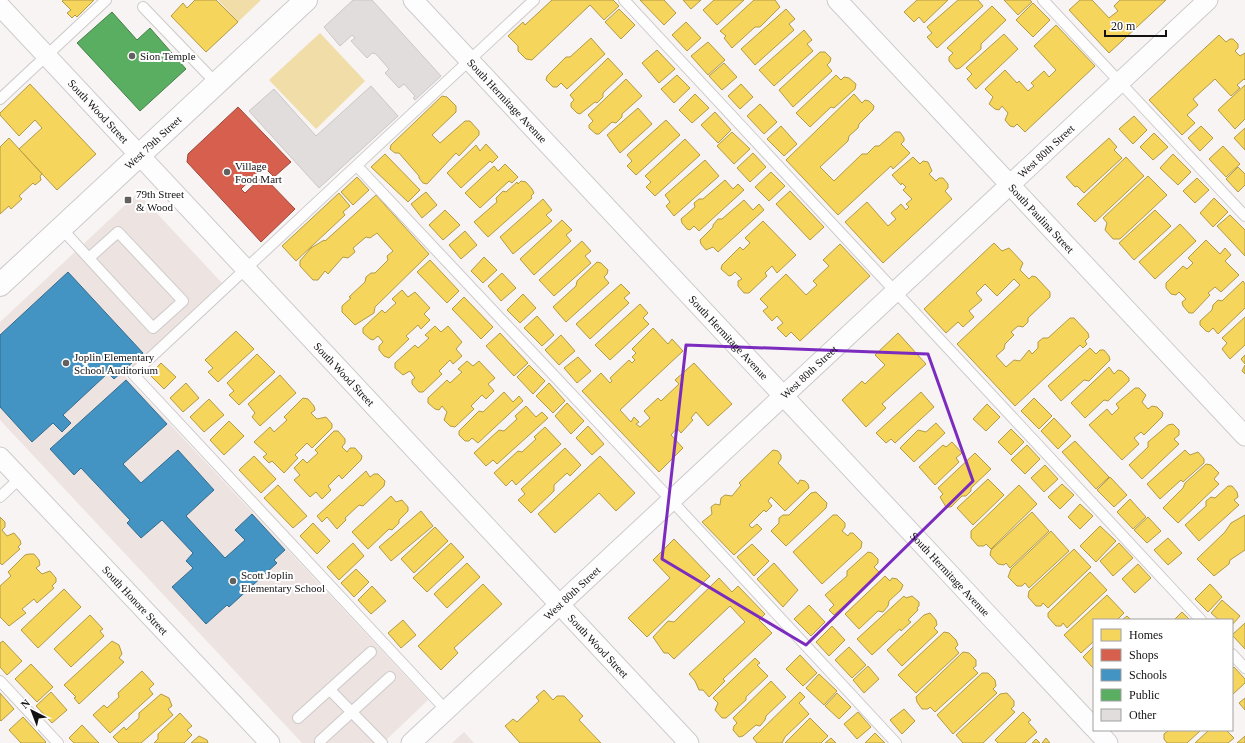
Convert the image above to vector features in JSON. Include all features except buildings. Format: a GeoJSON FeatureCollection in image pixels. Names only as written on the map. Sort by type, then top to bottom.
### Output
{"type":"FeatureCollection","features":[{"type":"Feature","properties":{"kind":"main road","name":"West 79th Street"},"geometry":{"type":"LineString","coordinates":[[0,285],[306,0]]}},
{"type":"Feature","properties":{"kind":"street","name":"South Hermitage Avenue"},"geometry":{"type":"LineString","coordinates":[[413,0],[1093,727]]}},
{"type":"Feature","properties":{"kind":"street","name":"South Paulina Street"},"geometry":{"type":"LineString","coordinates":[[837,0],[1245,436]]}},
{"type":"Feature","properties":{"kind":"street","name":"West 80th Street"},"geometry":{"type":"LineString","coordinates":[[410,743],[1208,0]]}},
{"type":"Feature","properties":{"kind":"street","name":"South Wood Street"},"geometry":{"type":"LineString","coordinates":[[0,6],[689,743]]}},
{"type":"Feature","properties":{"kind":"street","name":"South Honore Street"},"geometry":{"type":"LineString","coordinates":[[0,457],[270,743]]}},
{"type":"Feature","properties":{"kind":"street"},"geometry":{"type":"LineString","coordinates":[[1097,731],[1108,743]]}},
{"type":"Feature","properties":{"kind":"lane"},"geometry":{"type":"LineString","coordinates":[[0,99],[106,0]]}},
{"type":"Feature","properties":{"kind":"lane"},"geometry":{"type":"LineString","coordinates":[[446,710],[133,374],[534,0]]}},
{"type":"Feature","properties":{"kind":"lane"},"geometry":{"type":"LineString","coordinates":[[624,0],[1200,619]]}},
{"type":"Feature","properties":{"kind":"lane"},"geometry":{"type":"LineString","coordinates":[[1043,0],[1245,216]]}},
{"type":"Feature","properties":{"kind":"lane"},"geometry":{"type":"LineString","coordinates":[[143,7],[216,83]]}},
{"type":"Feature","properties":{"kind":"lane"},"geometry":{"type":"LineString","coordinates":[[357,166],[671,500],[896,743]]}},
{"type":"Feature","properties":{"kind":"lane"},"geometry":{"type":"LineString","coordinates":[[61,228],[154,328],[183,301],[118,232],[89,258]]}},
{"type":"Feature","properties":{"kind":"lane"},"geometry":{"type":"LineString","coordinates":[[0,497],[20,478]]}},
{"type":"Feature","properties":{"kind":"lane"},"geometry":{"type":"LineString","coordinates":[[298,718],[371,652]]}},
{"type":"Feature","properties":{"kind":"lane"},"geometry":{"type":"LineString","coordinates":[[1233,655],[1245,668]]}},
{"type":"Feature","properties":{"kind":"lane"},"geometry":{"type":"LineString","coordinates":[[320,741],[390,677]]}},
{"type":"Feature","properties":{"kind":"lane"},"geometry":{"type":"LineString","coordinates":[[0,681],[58,743]]}},
{"type":"Feature","properties":{"kind":"lane"},"geometry":{"type":"LineString","coordinates":[[330,690],[382,743]]}},
{"type":"Feature","properties":{"kind":"highlighted area"},"geometry":{"type":"Polygon","coordinates":[[[686,345],[928,354],[973,481],[806,645],[662,559],[686,345]]]}},
{"type":"Feature","properties":{"kind":"shaded area"},"geometry":{"type":"Polygon","coordinates":[[[218,0],[261,0],[238,22],[218,0]]]}},
{"type":"Feature","properties":{"kind":"shaded area"},"geometry":{"type":"Polygon","coordinates":[[[320,33],[365,81],[316,129],[269,80],[320,33]]]}},
{"type":"Feature","properties":{"kind":"shaded area","name":"Scott Joplin Elementary School"},"geometry":{"type":"Polygon","coordinates":[[[138,193],[222,283],[124,375],[428,700],[383,743],[302,743],[0,420],[0,322],[138,193]]]}},
{"type":"Feature","properties":{"kind":"shaded area"},"geometry":{"type":"Polygon","coordinates":[[[464,732],[474,743],[452,743],[464,732]]]}},
{"type":"Feature","properties":{"kind":"place","name":"Sion Temple"},"geometry":{"type":"Point","coordinates":[132,56]}},
{"type":"Feature","properties":{"kind":"place","name":"Village Food Mart"},"geometry":{"type":"Point","coordinates":[227,172]}},
{"type":"Feature","properties":{"kind":"place","name":"79th Street & Wood"},"geometry":{"type":"Point","coordinates":[128,200]}},
{"type":"Feature","properties":{"kind":"place","name":"Joplin Elementary School Auditorium"},"geometry":{"type":"Point","coordinates":[66,363]}},
{"type":"Feature","properties":{"kind":"place","name":"Scott Joplin Elementary School"},"geometry":{"type":"Point","coordinates":[233,581]}}]}
